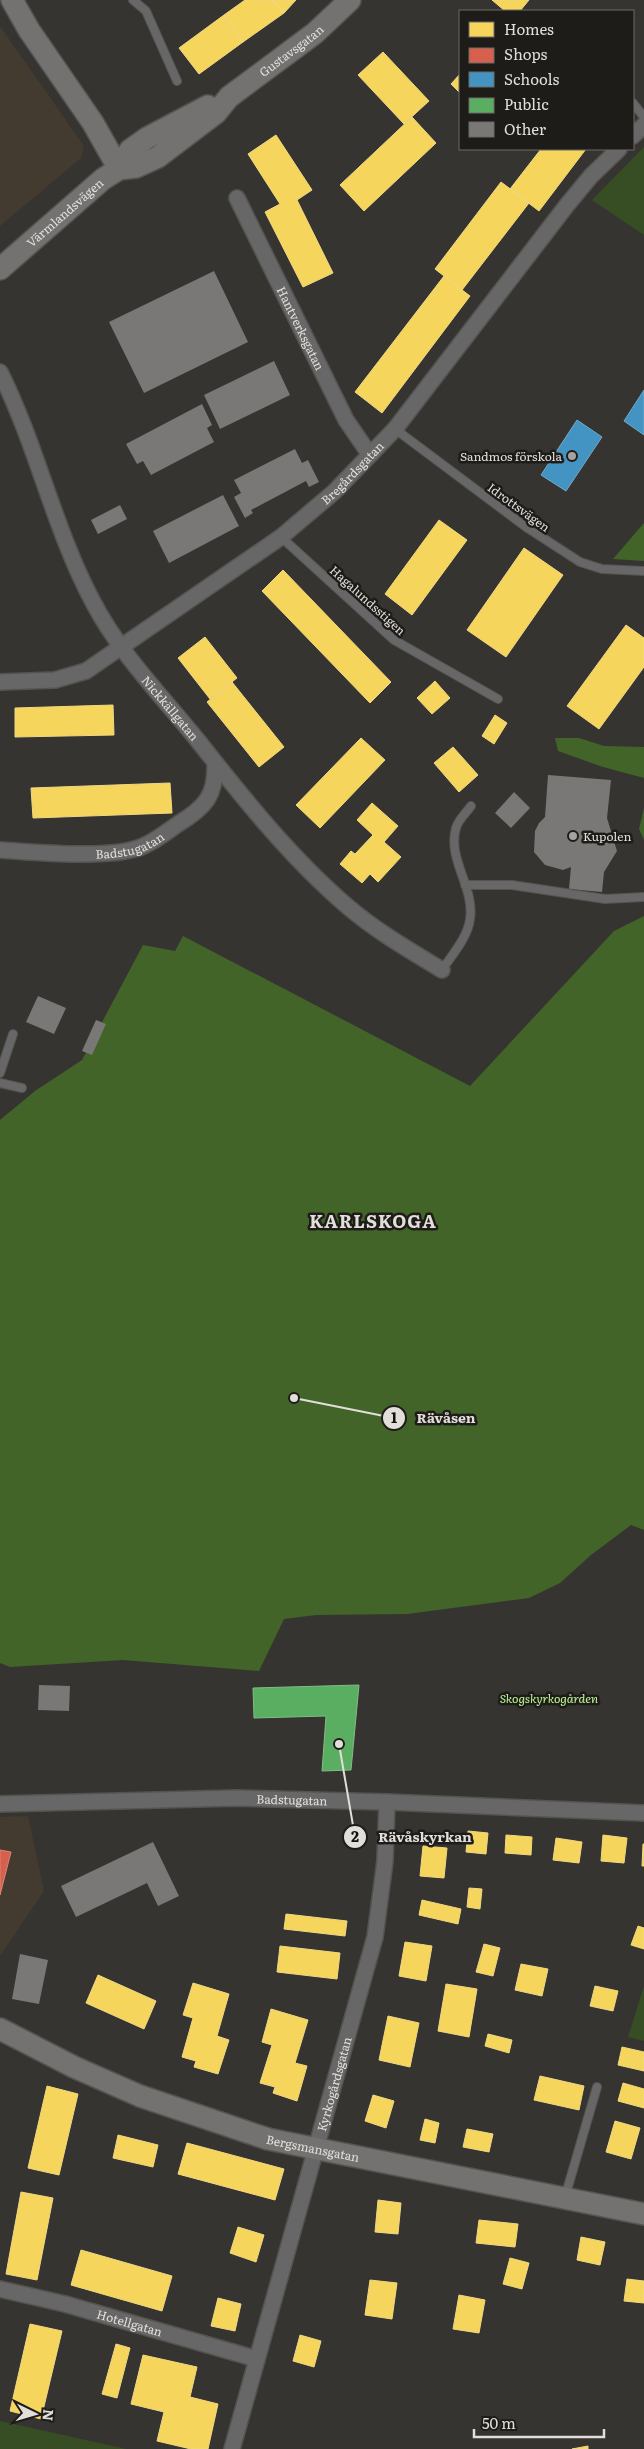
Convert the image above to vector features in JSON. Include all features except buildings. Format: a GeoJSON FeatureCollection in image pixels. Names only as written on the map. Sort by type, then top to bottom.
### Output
{"type":"FeatureCollection","features":[{"type":"Feature","properties":{"kind":"street"},"geometry":{"type":"LineString","coordinates":[[12,0],[93,123],[111,174]]}},
{"type":"Feature","properties":{"kind":"street","name":"Gustavsgatan"},"geometry":{"type":"LineString","coordinates":[[111,174],[136,167],[158,157],[216,112],[229,97],[314,33],[350,0]]}},
{"type":"Feature","properties":{"kind":"street"},"geometry":{"type":"LineString","coordinates":[[634,135],[644,124]]}},
{"type":"Feature","properties":{"kind":"street","name":"Bregårdsgatan"},"geometry":{"type":"LineString","coordinates":[[0,682],[55,680],[86,671],[281,537],[334,492],[395,429],[567,205],[591,176],[618,150]]}},
{"type":"Feature","properties":{"kind":"street","name":"Värmlandsvägen"},"geometry":{"type":"LineString","coordinates":[[0,251],[71,195],[111,174]]}},
{"type":"Feature","properties":{"kind":"street","name":"Värmlandsvägen"},"geometry":{"type":"LineString","coordinates":[[0,269],[111,174]]}},
{"type":"Feature","properties":{"kind":"street","name":"Hantverksgatan"},"geometry":{"type":"LineString","coordinates":[[237,198],[342,412],[370,455]]}},
{"type":"Feature","properties":{"kind":"street","name":"Nickkällgatan"},"geometry":{"type":"LineString","coordinates":[[0,372],[79,573],[107,627],[122,648],[214,763],[278,837],[315,876],[347,906],[378,931],[442,970]]}},
{"type":"Feature","properties":{"kind":"street","name":"Badstugatan"},"geometry":{"type":"LineString","coordinates":[[0,850],[48,853],[104,853],[139,848],[183,821],[206,802],[215,784],[214,763]]}},
{"type":"Feature","properties":{"kind":"street","name":"Badstugatan"},"geometry":{"type":"LineString","coordinates":[[0,1804],[237,1798],[387,1802],[644,1813]]}},
{"type":"Feature","properties":{"kind":"street","name":"Kyrkogårdsgatan"},"geometry":{"type":"LineString","coordinates":[[232,2449],[375,1937],[384,1861],[387,1802]]}},
{"type":"Feature","properties":{"kind":"street","name":"Bergsmansgatan"},"geometry":{"type":"LineString","coordinates":[[0,2029],[66,2063],[140,2096],[268,2138],[316,2150],[644,2214]]}},
{"type":"Feature","properties":{"kind":"street","name":"Hotellgatan"},"geometry":{"type":"LineString","coordinates":[[0,2289],[65,2304],[257,2359]]}},
{"type":"Feature","properties":{"kind":"lane"},"geometry":{"type":"LineString","coordinates":[[133,0],[146,11],[177,81]]}},
{"type":"Feature","properties":{"kind":"lane"},"geometry":{"type":"LineString","coordinates":[[634,104],[644,116]]}},
{"type":"Feature","properties":{"kind":"lane","name":"Idrottsvägen"},"geometry":{"type":"LineString","coordinates":[[395,429],[526,527],[580,562],[602,569],[644,571]]}},
{"type":"Feature","properties":{"kind":"lane","name":"Hagalundsstigen"},"geometry":{"type":"LineString","coordinates":[[281,537],[394,640],[498,699]]}},
{"type":"Feature","properties":{"kind":"lane"},"geometry":{"type":"LineString","coordinates":[[442,970],[464,936],[470,921],[470,905],[454,840],[456,827],[471,806]]}},
{"type":"Feature","properties":{"kind":"lane"},"geometry":{"type":"LineString","coordinates":[[465,885],[512,885],[605,899],[644,897]]}},
{"type":"Feature","properties":{"kind":"lane"},"geometry":{"type":"LineString","coordinates":[[0,1073],[13,1034]]}},
{"type":"Feature","properties":{"kind":"lane"},"geometry":{"type":"LineString","coordinates":[[0,1083],[22,1088]]}},
{"type":"Feature","properties":{"kind":"lane"},"geometry":{"type":"LineString","coordinates":[[564,2199],[597,2087]]}},
{"type":"Feature","properties":{"kind":"shaded area"},"geometry":{"type":"Polygon","coordinates":[[[0,26],[84,146],[81,158],[0,226],[0,26]]]}},
{"type":"Feature","properties":{"kind":"shaded area"},"geometry":{"type":"Polygon","coordinates":[[[28,1816],[44,1891],[0,1956],[0,1817],[28,1816]]]}},
{"type":"Feature","properties":{"kind":"green space"},"geometry":{"type":"Polygon","coordinates":[[[644,147],[644,235],[592,200],[644,147]]]}},
{"type":"Feature","properties":{"kind":"green space"},"geometry":{"type":"Polygon","coordinates":[[[644,523],[644,561],[613,559],[644,523]]]}},
{"type":"Feature","properties":{"kind":"green space"},"geometry":{"type":"Polygon","coordinates":[[[555,738],[579,738],[604,746],[644,747],[644,778],[603,767],[558,751],[555,738]]]}},
{"type":"Feature","properties":{"kind":"green space"},"geometry":{"type":"Polygon","coordinates":[[[644,808],[644,840],[639,829],[644,808]]]}},
{"type":"Feature","properties":{"kind":"green space"},"geometry":{"type":"Polygon","coordinates":[[[644,916],[644,1530],[631,1525],[591,1555],[560,1583],[529,1598],[407,1614],[316,1615],[284,1619],[259,1671],[123,1660],[10,1667],[0,1663],[0,1120],[35,1091],[82,1060],[143,945],[175,951],[183,936],[470,1086],[614,931],[644,916]]]}},
{"type":"Feature","properties":{"kind":"green space"},"geometry":{"type":"Polygon","coordinates":[[[644,1986],[644,2041],[628,2037],[644,1986]]]}},
{"type":"Feature","properties":{"kind":"green space"},"geometry":{"type":"Polygon","coordinates":[[[0,2421],[126,2449],[0,2449],[0,2421]]]}},
{"type":"Feature","properties":{"kind":"place","name":"Sandmos förskola"},"geometry":{"type":"Point","coordinates":[572,456]}},
{"type":"Feature","properties":{"kind":"place","name":"Kupolen"},"geometry":{"type":"Point","coordinates":[573,836]}},
{"type":"Feature","properties":{"kind":"place","name":"Rävåsen"},"geometry":{"type":"Point","coordinates":[294,1398]}},
{"type":"Feature","properties":{"kind":"place","name":"Rävåskyrkan"},"geometry":{"type":"Point","coordinates":[339,1744]}},
{"type":"Feature","properties":{"kind":"district","name":"KARLSKOGA"},"geometry":{"type":"Point","coordinates":[373,1220]}},
{"type":"Feature","properties":{"kind":"park label","name":"Skogskyrkogården"},"geometry":{"type":"Point","coordinates":[549,1698]}}]}
